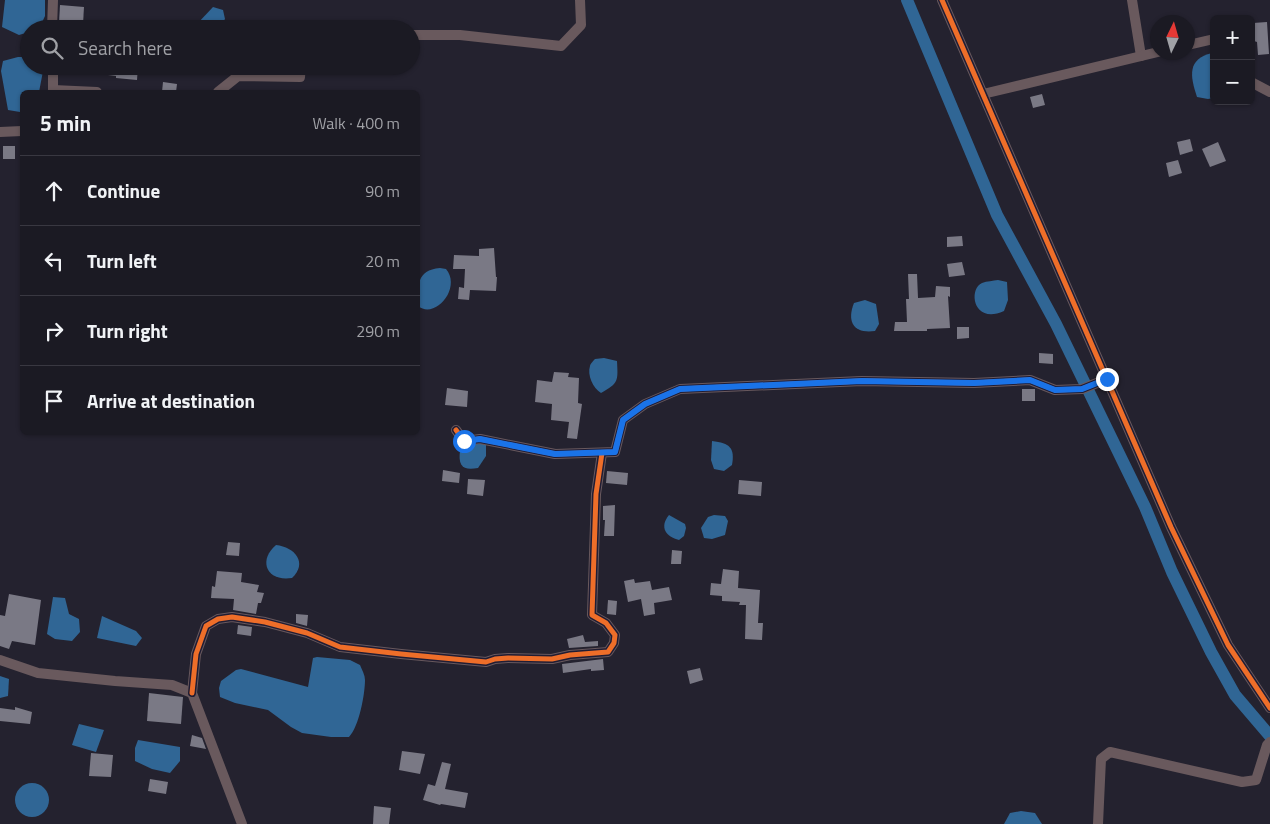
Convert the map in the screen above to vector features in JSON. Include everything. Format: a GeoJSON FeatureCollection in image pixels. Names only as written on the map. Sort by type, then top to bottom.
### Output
{"type":"FeatureCollection","features":[{"type":"Feature","properties":{"kind":"street"},"geometry":{"type":"LineString","coordinates":[[52,20],[53,0]]}},
{"type":"Feature","properties":{"kind":"street"},"geometry":{"type":"LineString","coordinates":[[420,34],[460,35],[561,46],[581,25],[580,0]]}},
{"type":"Feature","properties":{"kind":"street"},"geometry":{"type":"LineString","coordinates":[[942,0],[1104,380],[1171,528],[1228,645],[1270,708]]}},
{"type":"Feature","properties":{"kind":"street"},"geometry":{"type":"LineString","coordinates":[[1132,0],[1141,56]]}},
{"type":"Feature","properties":{"kind":"street"},"geometry":{"type":"LineString","coordinates":[[1195,43],[1210,40]]}},
{"type":"Feature","properties":{"kind":"street"},"geometry":{"type":"LineString","coordinates":[[983,94],[1150,54]]}},
{"type":"Feature","properties":{"kind":"street"},"geometry":{"type":"LineString","coordinates":[[53,75],[53,90]]}},
{"type":"Feature","properties":{"kind":"street"},"geometry":{"type":"LineString","coordinates":[[220,90],[238,76],[300,77],[300,75]]}},
{"type":"Feature","properties":{"kind":"street"},"geometry":{"type":"LineString","coordinates":[[1255,84],[1270,92]]}},
{"type":"Feature","properties":{"kind":"street"},"geometry":{"type":"LineString","coordinates":[[0,132],[20,131]]}},
{"type":"Feature","properties":{"kind":"street"},"geometry":{"type":"LineString","coordinates":[[456,430],[464,441],[480,439],[555,454],[615,452],[623,420],[645,404],[680,389],[862,381],[974,383],[1030,380],[1055,390],[1082,389],[1104,380]]}},
{"type":"Feature","properties":{"kind":"street"},"geometry":{"type":"LineString","coordinates":[[242,824],[192,693],[196,654],[206,626],[226,617],[265,622],[307,634],[340,647],[486,662],[495,658],[552,660],[570,655],[608,652],[614,643],[615,635],[606,623],[592,615],[596,494],[602,452]]}},
{"type":"Feature","properties":{"kind":"street"},"geometry":{"type":"LineString","coordinates":[[0,660],[38,673],[172,685],[192,693]]}},
{"type":"Feature","properties":{"kind":"street"},"geometry":{"type":"LineString","coordinates":[[1098,824],[1100,759],[1110,752],[1242,782],[1256,780],[1269,743]]}},
{"type":"Feature","properties":{"kind":"water"},"geometry":{"type":"Polygon","coordinates":[[[5,0],[45,0],[43,20],[20,20],[20,35],[2,27],[5,0]]]}},
{"type":"Feature","properties":{"kind":"water"},"geometry":{"type":"Polygon","coordinates":[[[213,7],[223,10],[224,20],[201,20],[213,7]]]}},
{"type":"Feature","properties":{"kind":"water"},"geometry":{"type":"Polygon","coordinates":[[[1210,54],[1210,99],[1208,99],[1197,97],[1192,75],[1194,64],[1210,54]]]}},
{"type":"Feature","properties":{"kind":"water"},"geometry":{"type":"Polygon","coordinates":[[[20,57],[20,75],[42,75],[39,90],[20,90],[20,112],[8,110],[1,71],[3,61],[20,57]]]}},
{"type":"Feature","properties":{"kind":"water"},"geometry":{"type":"Polygon","coordinates":[[[432,269],[446,269],[451,285],[449,293],[439,305],[432,309],[425,309],[420,307],[420,280],[426,272],[432,269]]]}},
{"type":"Feature","properties":{"kind":"water"},"geometry":{"type":"Polygon","coordinates":[[[998,280],[1007,282],[1008,300],[1004,311],[994,314],[986,313],[980,310],[976,304],[975,292],[982,283],[998,280]]]}},
{"type":"Feature","properties":{"kind":"water"},"geometry":{"type":"Polygon","coordinates":[[[865,300],[876,304],[879,324],[875,331],[857,329],[852,321],[851,316],[854,303],[865,300]]]}},
{"type":"Feature","properties":{"kind":"water"},"geometry":{"type":"Polygon","coordinates":[[[604,358],[617,361],[617,377],[611,387],[601,393],[591,381],[589,370],[595,359],[604,358]]]}},
{"type":"Feature","properties":{"kind":"water"},"geometry":{"type":"Polygon","coordinates":[[[712,441],[723,443],[732,450],[732,465],[724,471],[714,469],[711,460],[712,441]]]}},
{"type":"Feature","properties":{"kind":"water"},"geometry":{"type":"Polygon","coordinates":[[[480,443],[486,445],[486,456],[478,468],[465,468],[461,464],[460,451],[469,444],[480,443]]]}},
{"type":"Feature","properties":{"kind":"water"},"geometry":{"type":"Polygon","coordinates":[[[669,515],[685,524],[684,536],[679,540],[674,539],[665,531],[666,519],[669,515]]]}},
{"type":"Feature","properties":{"kind":"water"},"geometry":{"type":"Polygon","coordinates":[[[714,515],[725,516],[728,521],[725,535],[712,539],[704,538],[701,528],[708,517],[714,515]]]}},
{"type":"Feature","properties":{"kind":"water"},"geometry":{"type":"Polygon","coordinates":[[[276,545],[283,546],[294,552],[299,561],[297,572],[292,578],[276,577],[268,569],[267,557],[276,545]]]}},
{"type":"Feature","properties":{"kind":"water"},"geometry":{"type":"Polygon","coordinates":[[[53,597],[65,598],[69,614],[79,619],[80,632],[72,641],[55,639],[47,634],[53,597]]]}},
{"type":"Feature","properties":{"kind":"water"},"geometry":{"type":"Polygon","coordinates":[[[102,616],[136,631],[142,638],[136,646],[97,638],[102,616]]]}},
{"type":"Feature","properties":{"kind":"water"},"geometry":{"type":"Polygon","coordinates":[[[313,658],[350,660],[360,665],[363,672],[365,686],[363,702],[356,726],[349,737],[331,737],[302,733],[268,710],[235,703],[220,697],[219,688],[221,681],[236,670],[241,669],[308,687],[313,658]]]}},
{"type":"Feature","properties":{"kind":"water"},"geometry":{"type":"Polygon","coordinates":[[[0,676],[9,679],[8,696],[0,698],[0,676]]]}},
{"type":"Feature","properties":{"kind":"water"},"geometry":{"type":"Polygon","coordinates":[[[79,724],[104,730],[96,752],[72,745],[79,724]]]}},
{"type":"Feature","properties":{"kind":"water"},"geometry":{"type":"Polygon","coordinates":[[[138,740],[180,747],[180,761],[170,773],[152,769],[135,761],[135,748],[138,740]]]}},
{"type":"Feature","properties":{"kind":"water"},"geometry":{"type":"Polygon","coordinates":[[[32,783],[39,784],[44,788],[48,793],[48,807],[44,812],[39,816],[32,817],[25,816],[20,812],[16,807],[15,800],[16,793],[20,788],[25,784],[32,783]]]}},
{"type":"Feature","properties":{"kind":"water"},"geometry":{"type":"Polygon","coordinates":[[[1021,811],[1035,813],[1042,824],[1004,824],[1010,813],[1021,811]]]}},
{"type":"Feature","properties":{"kind":"building"},"geometry":{"type":"Polygon","coordinates":[[[60,5],[84,7],[83,20],[59,20],[60,5]]]}},
{"type":"Feature","properties":{"kind":"building"},"geometry":{"type":"Polygon","coordinates":[[[1267,22],[1269,54],[1258,55],[1257,42],[1255,41],[1255,23],[1267,22]]]}},
{"type":"Feature","properties":{"kind":"building"},"geometry":{"type":"Polygon","coordinates":[[[108,75],[137,75],[137,80],[116,78],[116,76],[108,75]]]}},
{"type":"Feature","properties":{"kind":"building"},"geometry":{"type":"Polygon","coordinates":[[[163,82],[177,84],[176,90],[162,90],[163,82]]]}},
{"type":"Feature","properties":{"kind":"building"},"geometry":{"type":"Polygon","coordinates":[[[1042,94],[1045,105],[1033,108],[1030,97],[1042,94]]]}},
{"type":"Feature","properties":{"kind":"building"},"geometry":{"type":"Polygon","coordinates":[[[1190,139],[1193,151],[1180,155],[1177,142],[1190,139]]]}},
{"type":"Feature","properties":{"kind":"building"},"geometry":{"type":"Polygon","coordinates":[[[1218,142],[1226,161],[1210,167],[1202,149],[1218,142]]]}},
{"type":"Feature","properties":{"kind":"building"},"geometry":{"type":"Polygon","coordinates":[[[3,146],[15,146],[15,159],[3,159],[3,146]]]}},
{"type":"Feature","properties":{"kind":"building"},"geometry":{"type":"Polygon","coordinates":[[[1178,160],[1182,173],[1169,177],[1166,163],[1178,160]]]}},
{"type":"Feature","properties":{"kind":"building"},"geometry":{"type":"Polygon","coordinates":[[[962,236],[963,246],[947,247],[947,237],[962,236]]]}},
{"type":"Feature","properties":{"kind":"building"},"geometry":{"type":"Polygon","coordinates":[[[494,248],[497,277],[496,291],[470,290],[469,300],[458,299],[459,287],[464,288],[465,269],[453,269],[454,255],[479,256],[479,249],[494,248]]]}},
{"type":"Feature","properties":{"kind":"building"},"geometry":{"type":"Polygon","coordinates":[[[962,262],[965,275],[949,277],[947,264],[962,262]]]}},
{"type":"Feature","properties":{"kind":"building"},"geometry":{"type":"Polygon","coordinates":[[[908,274],[917,274],[918,298],[935,297],[936,286],[950,287],[950,297],[948,296],[950,328],[927,329],[927,331],[894,331],[895,322],[907,322],[906,299],[909,299],[908,274]]]}},
{"type":"Feature","properties":{"kind":"building"},"geometry":{"type":"Polygon","coordinates":[[[957,327],[969,327],[969,338],[957,339],[957,327]]]}},
{"type":"Feature","properties":{"kind":"building"},"geometry":{"type":"Polygon","coordinates":[[[1039,353],[1053,354],[1053,364],[1039,363],[1039,353]]]}},
{"type":"Feature","properties":{"kind":"building"},"geometry":{"type":"Polygon","coordinates":[[[554,372],[569,373],[568,377],[579,378],[578,403],[582,404],[577,439],[567,438],[569,422],[551,420],[552,404],[535,402],[537,380],[552,382],[554,372]]]}},
{"type":"Feature","properties":{"kind":"building"},"geometry":{"type":"Polygon","coordinates":[[[447,388],[468,391],[467,407],[445,405],[447,388]]]}},
{"type":"Feature","properties":{"kind":"building"},"geometry":{"type":"Polygon","coordinates":[[[1022,389],[1035,389],[1035,401],[1022,401],[1022,389]]]}},
{"type":"Feature","properties":{"kind":"building"},"geometry":{"type":"Polygon","coordinates":[[[443,470],[460,473],[459,483],[442,481],[443,470]]]}},
{"type":"Feature","properties":{"kind":"building"},"geometry":{"type":"Polygon","coordinates":[[[607,471],[628,473],[627,485],[606,483],[607,471]]]}},
{"type":"Feature","properties":{"kind":"building"},"geometry":{"type":"Polygon","coordinates":[[[468,479],[485,480],[483,496],[467,494],[468,479]]]}},
{"type":"Feature","properties":{"kind":"building"},"geometry":{"type":"Polygon","coordinates":[[[739,480],[762,482],[761,496],[738,494],[739,480]]]}},
{"type":"Feature","properties":{"kind":"building"},"geometry":{"type":"Polygon","coordinates":[[[615,505],[614,536],[604,536],[605,520],[603,520],[603,506],[615,505]]]}},
{"type":"Feature","properties":{"kind":"building"},"geometry":{"type":"Polygon","coordinates":[[[228,542],[240,543],[239,556],[226,555],[228,542]]]}},
{"type":"Feature","properties":{"kind":"building"},"geometry":{"type":"Polygon","coordinates":[[[672,550],[682,551],[681,564],[671,564],[672,550]]]}},
{"type":"Feature","properties":{"kind":"building"},"geometry":{"type":"Polygon","coordinates":[[[723,569],[739,571],[738,588],[760,590],[758,623],[763,623],[762,640],[745,639],[746,605],[739,605],[740,602],[722,601],[722,596],[710,595],[711,583],[721,584],[723,569]]]}},
{"type":"Feature","properties":{"kind":"building"},"geometry":{"type":"Polygon","coordinates":[[[217,571],[242,573],[241,582],[259,585],[257,592],[264,593],[261,603],[258,603],[256,614],[233,610],[234,599],[211,598],[212,586],[215,587],[217,571]]]}},
{"type":"Feature","properties":{"kind":"building"},"geometry":{"type":"Polygon","coordinates":[[[634,579],[635,583],[650,581],[652,590],[669,587],[672,600],[654,603],[655,614],[644,616],[641,599],[628,602],[624,581],[634,579]]]}},
{"type":"Feature","properties":{"kind":"building"},"geometry":{"type":"Polygon","coordinates":[[[9,594],[41,600],[35,645],[12,641],[9,649],[0,646],[0,615],[5,616],[9,594]]]}},
{"type":"Feature","properties":{"kind":"building"},"geometry":{"type":"Polygon","coordinates":[[[608,600],[617,601],[616,615],[607,614],[608,600]]]}},
{"type":"Feature","properties":{"kind":"building"},"geometry":{"type":"Polygon","coordinates":[[[296,614],[308,615],[307,626],[296,623],[296,614]]]}},
{"type":"Feature","properties":{"kind":"building"},"geometry":{"type":"Polygon","coordinates":[[[238,625],[252,627],[251,636],[237,634],[238,625]]]}},
{"type":"Feature","properties":{"kind":"building"},"geometry":{"type":"Polygon","coordinates":[[[583,635],[585,642],[598,641],[598,646],[569,648],[567,639],[583,635]]]}},
{"type":"Feature","properties":{"kind":"building"},"geometry":{"type":"Polygon","coordinates":[[[603,659],[604,670],[591,671],[591,669],[563,673],[562,664],[603,659]]]}},
{"type":"Feature","properties":{"kind":"building"},"geometry":{"type":"Polygon","coordinates":[[[700,668],[703,680],[690,684],[687,671],[700,668]]]}},
{"type":"Feature","properties":{"kind":"building"},"geometry":{"type":"Polygon","coordinates":[[[149,693],[183,697],[181,724],[147,721],[149,693]]]}},
{"type":"Feature","properties":{"kind":"building"},"geometry":{"type":"Polygon","coordinates":[[[15,707],[32,712],[30,724],[0,721],[0,708],[15,710],[15,707]]]}},
{"type":"Feature","properties":{"kind":"building"},"geometry":{"type":"Polygon","coordinates":[[[192,735],[202,738],[206,749],[190,746],[192,735]]]}},
{"type":"Feature","properties":{"kind":"building"},"geometry":{"type":"Polygon","coordinates":[[[402,751],[425,754],[420,774],[399,770],[402,751]]]}},
{"type":"Feature","properties":{"kind":"building"},"geometry":{"type":"Polygon","coordinates":[[[91,753],[113,755],[111,777],[89,776],[91,753]]]}},
{"type":"Feature","properties":{"kind":"building"},"geometry":{"type":"Polygon","coordinates":[[[442,762],[451,764],[445,789],[468,793],[465,808],[440,805],[423,800],[428,784],[435,786],[442,762]]]}},
{"type":"Feature","properties":{"kind":"building"},"geometry":{"type":"Polygon","coordinates":[[[150,779],[168,782],[166,794],[148,791],[150,779]]]}},
{"type":"Feature","properties":{"kind":"building"},"geometry":{"type":"Polygon","coordinates":[[[374,806],[391,808],[389,824],[373,824],[374,806]]]}},
{"type":"Feature","properties":{"kind":"waterway"},"geometry":{"type":"LineString","coordinates":[[907,0],[997,215],[1056,324],[1145,507],[1172,572],[1211,652],[1235,695],[1270,736]]}},
{"type":"Feature","properties":{"kind":"cycle path"},"geometry":{"type":"LineString","coordinates":[[942,0],[1171,527],[1228,645],[1270,708]]}},
{"type":"Feature","properties":{"kind":"cycle path"},"geometry":{"type":"LineString","coordinates":[[456,430],[464,441],[480,439],[555,454],[615,452],[623,420],[645,404],[680,389],[862,381],[974,383],[1030,380],[1055,390],[1082,389],[1107,379]]}},
{"type":"Feature","properties":{"kind":"cycle path"},"geometry":{"type":"LineString","coordinates":[[192,693],[196,654],[206,626],[218,619],[232,617],[265,622],[307,633],[340,647],[486,662],[508,658],[552,659],[570,655],[608,652],[614,643],[615,635],[606,623],[592,615],[596,494],[602,453]]}},
{"type":"Feature","properties":{"kind":"route"},"geometry":{"type":"LineString","coordinates":[[464,441],[480,439],[523,446],[555,454],[615,452],[623,420],[645,404],[680,389],[862,381],[974,383],[1030,380],[1055,390],[1082,389],[1107,379]]}}]}
